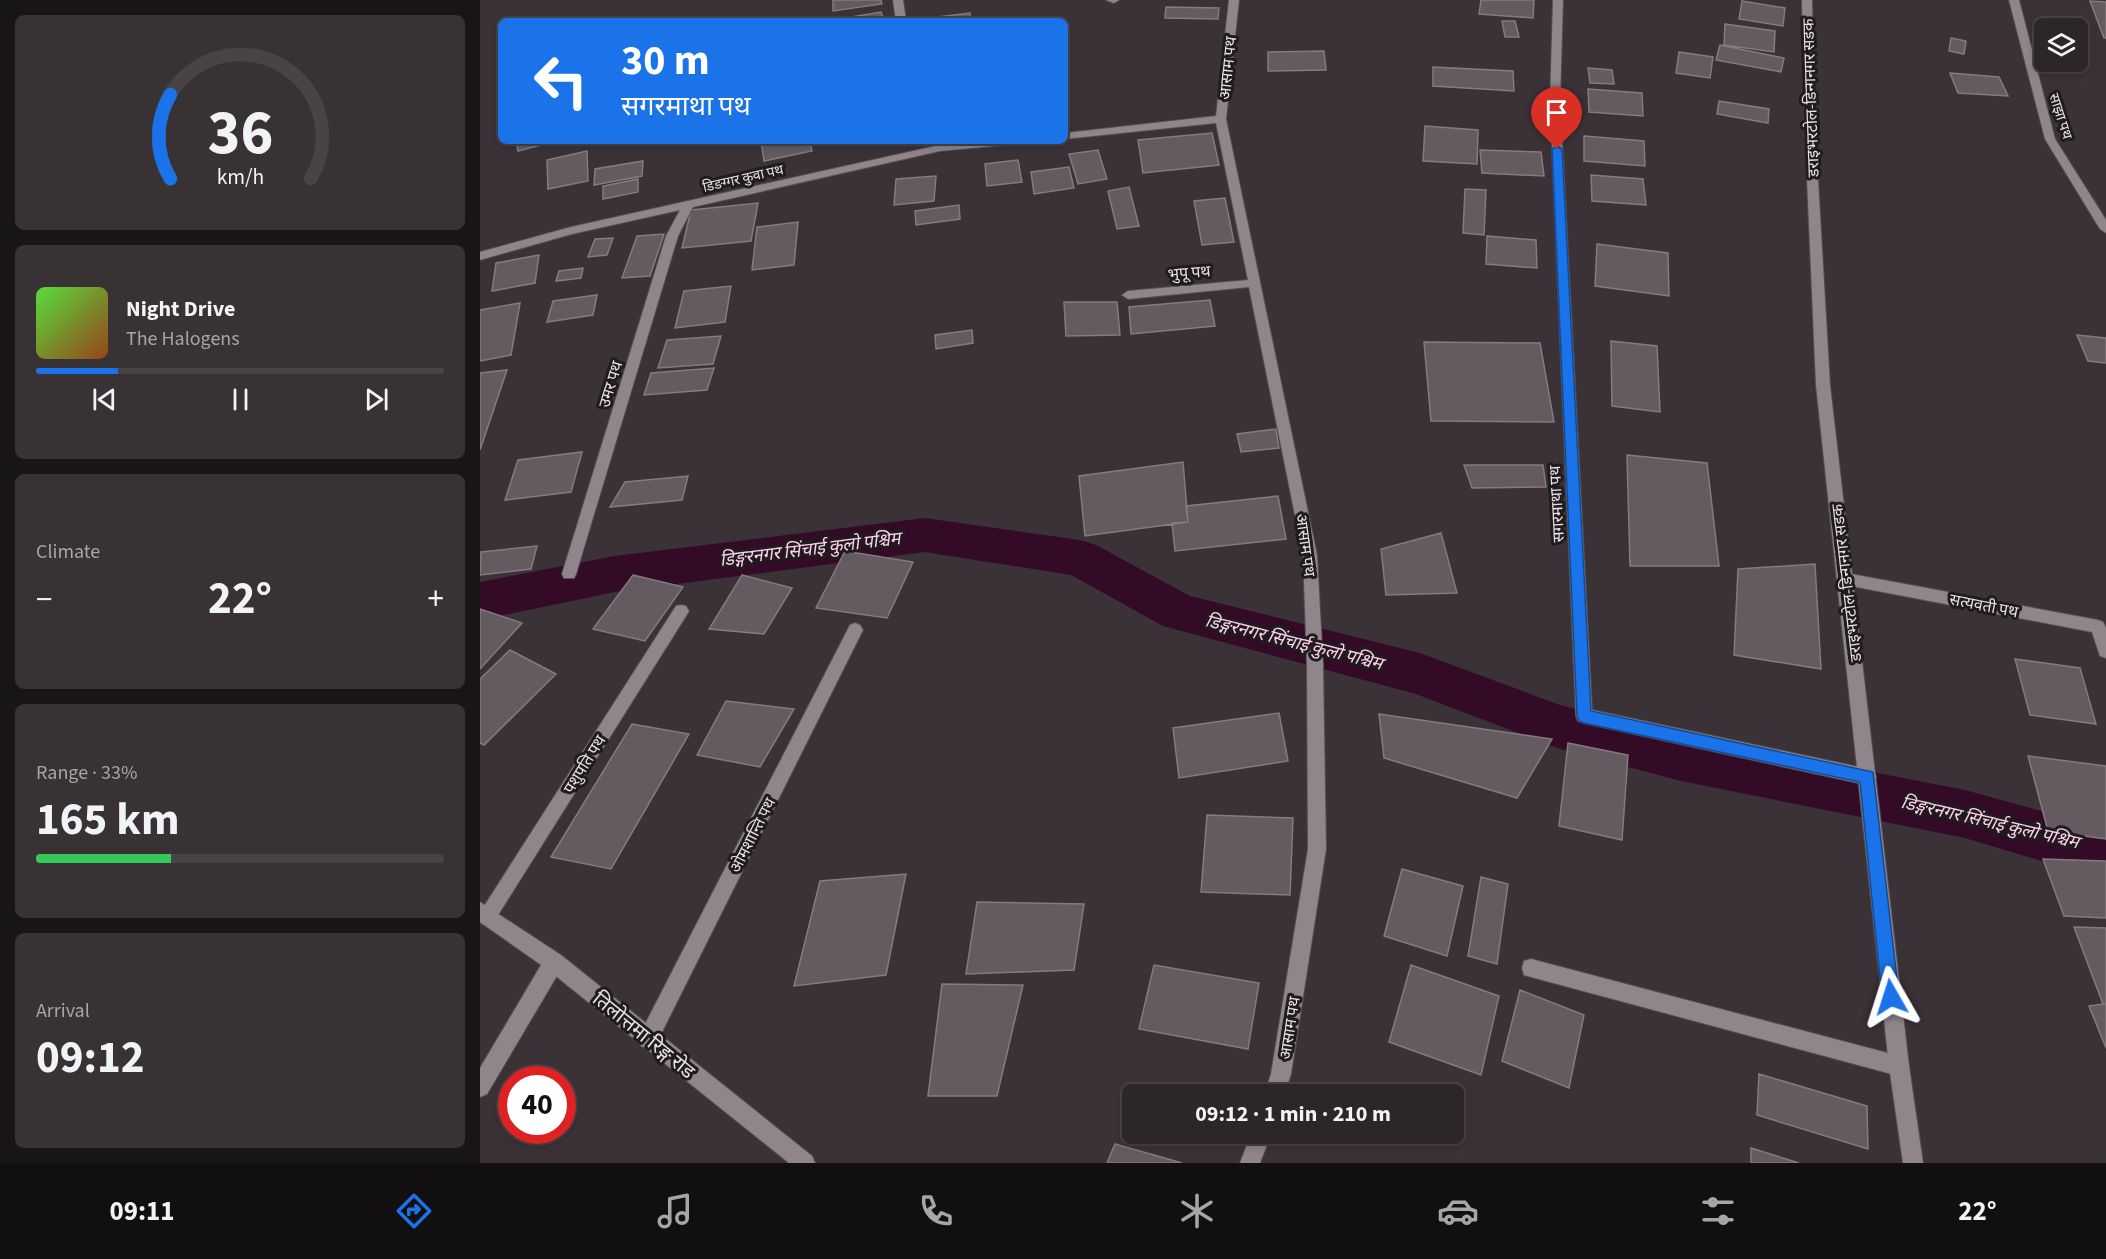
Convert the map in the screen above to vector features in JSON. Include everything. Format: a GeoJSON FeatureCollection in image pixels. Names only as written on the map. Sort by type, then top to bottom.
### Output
{"type":"FeatureCollection","features":[{"type":"Feature","properties":{"kind":"street"},"geometry":{"type":"LineString","coordinates":[[898,0],[901,18]]}},
{"type":"Feature","properties":{"kind":"street","name":"आसाम पथ"},"geometry":{"type":"LineString","coordinates":[[1234,0],[1221,119],[1310,555],[1317,849],[1278,1084]]}},
{"type":"Feature","properties":{"kind":"street","name":"सगरमाथा पथ"},"geometry":{"type":"LineString","coordinates":[[1558,0],[1555,102],[1584,716],[1868,794]]}},
{"type":"Feature","properties":{"kind":"street","name":"डराइभरटोल-डिन्गनगर सडक"},"geometry":{"type":"LineString","coordinates":[[1807,0],[1809,111],[1823,385],[1899,1066],[1913,1163]]}},
{"type":"Feature","properties":{"kind":"street","name":"साझा पथ"},"geometry":{"type":"LineString","coordinates":[[2014,0],[2050,140],[2106,229]]}},
{"type":"Feature","properties":{"kind":"street"},"geometry":{"type":"LineString","coordinates":[[1068,136],[1221,119]]}},
{"type":"Feature","properties":{"kind":"street","name":"डिङग्गर कुवा पथ"},"geometry":{"type":"LineString","coordinates":[[480,256],[571,231],[688,206],[939,144]]}},
{"type":"Feature","properties":{"kind":"street","name":"उमर पथ"},"geometry":{"type":"LineString","coordinates":[[569,574],[672,236],[688,206]]}},
{"type":"Feature","properties":{"kind":"street","name":"भुपू पथ"},"geometry":{"type":"LineString","coordinates":[[1128,295],[1254,283]]}},
{"type":"Feature","properties":{"kind":"street","name":"सत्यवती पथ"},"geometry":{"type":"LineString","coordinates":[[1846,579],[2098,627],[2106,651]]}},
{"type":"Feature","properties":{"kind":"street","name":"पशुपति पथ"},"geometry":{"type":"LineString","coordinates":[[483,914],[681,611]]}},
{"type":"Feature","properties":{"kind":"street","name":"ओमशान्ति पथ"},"geometry":{"type":"LineString","coordinates":[[648,1040],[855,630]]}},
{"type":"Feature","properties":{"kind":"street","name":"तिलोत्तमा रिङ्ग रोड"},"geometry":{"type":"LineString","coordinates":[[483,914],[554,962],[799,1160]]}},
{"type":"Feature","properties":{"kind":"street"},"geometry":{"type":"LineString","coordinates":[[480,1087],[554,962]]}},
{"type":"Feature","properties":{"kind":"street"},"geometry":{"type":"LineString","coordinates":[[1531,968],[1899,1066]]}},
{"type":"Feature","properties":{"kind":"street"},"geometry":{"type":"LineString","coordinates":[[1250,1163],[1257,1144]]}},
{"type":"Feature","properties":{"kind":"building"},"geometry":{"type":"Polygon","coordinates":[[[833,0],[881,0],[882,4],[833,11],[833,0]]]}},
{"type":"Feature","properties":{"kind":"building"},"geometry":{"type":"Polygon","coordinates":[[[1481,0],[1534,0],[1533,18],[1479,14],[1481,0]]]}},
{"type":"Feature","properties":{"kind":"building"},"geometry":{"type":"Polygon","coordinates":[[[1742,1],[1785,8],[1783,26],[1739,19],[1742,1]]]}},
{"type":"Feature","properties":{"kind":"building"},"geometry":{"type":"Polygon","coordinates":[[[2090,1],[2106,2],[2106,38],[2104,38],[2090,1]]]}},
{"type":"Feature","properties":{"kind":"building"},"geometry":{"type":"Polygon","coordinates":[[[1166,7],[1219,8],[1218,19],[1165,18],[1166,7]]]}},
{"type":"Feature","properties":{"kind":"building"},"geometry":{"type":"Polygon","coordinates":[[[881,12],[883,18],[845,18],[881,12]]]}},
{"type":"Feature","properties":{"kind":"building"},"geometry":{"type":"Polygon","coordinates":[[[970,13],[971,18],[929,18],[970,13]]]}},
{"type":"Feature","properties":{"kind":"building"},"geometry":{"type":"Polygon","coordinates":[[[1502,21],[1515,21],[1519,37],[1505,37],[1502,21]]]}},
{"type":"Feature","properties":{"kind":"building"},"geometry":{"type":"Polygon","coordinates":[[[1725,24],[1775,31],[1774,52],[1724,45],[1725,24]]]}},
{"type":"Feature","properties":{"kind":"building"},"geometry":{"type":"Polygon","coordinates":[[[1951,38],[1966,41],[1964,54],[1949,51],[1951,38]]]}},
{"type":"Feature","properties":{"kind":"building"},"geometry":{"type":"Polygon","coordinates":[[[1720,45],[1784,58],[1781,72],[1716,60],[1720,45]]]}},
{"type":"Feature","properties":{"kind":"building"},"geometry":{"type":"Polygon","coordinates":[[[1324,51],[1326,70],[1268,71],[1268,52],[1324,51]]]}},
{"type":"Feature","properties":{"kind":"building"},"geometry":{"type":"Polygon","coordinates":[[[1679,52],[1713,57],[1710,78],[1676,73],[1679,52]]]}},
{"type":"Feature","properties":{"kind":"building"},"geometry":{"type":"Polygon","coordinates":[[[1433,67],[1513,71],[1514,91],[1433,86],[1433,67]]]}},
{"type":"Feature","properties":{"kind":"building"},"geometry":{"type":"Polygon","coordinates":[[[1588,68],[1612,70],[1614,84],[1590,83],[1588,68]]]}},
{"type":"Feature","properties":{"kind":"building"},"geometry":{"type":"Polygon","coordinates":[[[1950,73],[1999,77],[2008,96],[1958,93],[1950,73]]]}},
{"type":"Feature","properties":{"kind":"building"},"geometry":{"type":"Polygon","coordinates":[[[1588,89],[1642,93],[1643,116],[1589,112],[1588,89]]]}},
{"type":"Feature","properties":{"kind":"building"},"geometry":{"type":"Polygon","coordinates":[[[1719,101],[1769,109],[1768,123],[1717,114],[1719,101]]]}},
{"type":"Feature","properties":{"kind":"building"},"geometry":{"type":"Polygon","coordinates":[[[1425,126],[1478,130],[1477,164],[1423,161],[1425,126]]]}},
{"type":"Feature","properties":{"kind":"building"},"geometry":{"type":"Polygon","coordinates":[[[1212,133],[1219,165],[1143,173],[1138,140],[1212,133]]]}},
{"type":"Feature","properties":{"kind":"building"},"geometry":{"type":"Polygon","coordinates":[[[1584,136],[1644,141],[1645,166],[1584,161],[1584,136]]]}},
{"type":"Feature","properties":{"kind":"building"},"geometry":{"type":"Polygon","coordinates":[[[517,144],[545,144],[518,151],[517,144]]]}},
{"type":"Feature","properties":{"kind":"building"},"geometry":{"type":"Polygon","coordinates":[[[761,144],[811,144],[812,151],[764,161],[761,144]]]}},
{"type":"Feature","properties":{"kind":"building"},"geometry":{"type":"Polygon","coordinates":[[[1098,150],[1107,179],[1078,184],[1069,154],[1098,150]]]}},
{"type":"Feature","properties":{"kind":"building"},"geometry":{"type":"Polygon","coordinates":[[[1480,150],[1541,152],[1544,176],[1482,173],[1480,150]]]}},
{"type":"Feature","properties":{"kind":"building"},"geometry":{"type":"Polygon","coordinates":[[[587,151],[588,181],[548,189],[547,160],[587,151]]]}},
{"type":"Feature","properties":{"kind":"building"},"geometry":{"type":"Polygon","coordinates":[[[1018,160],[1022,182],[987,186],[985,164],[1018,160]]]}},
{"type":"Feature","properties":{"kind":"building"},"geometry":{"type":"Polygon","coordinates":[[[643,161],[642,176],[594,185],[595,169],[643,161]]]}},
{"type":"Feature","properties":{"kind":"building"},"geometry":{"type":"Polygon","coordinates":[[[1069,167],[1074,188],[1034,194],[1031,172],[1069,167]]]}},
{"type":"Feature","properties":{"kind":"building"},"geometry":{"type":"Polygon","coordinates":[[[1591,175],[1643,179],[1646,205],[1592,201],[1591,175]]]}},
{"type":"Feature","properties":{"kind":"building"},"geometry":{"type":"Polygon","coordinates":[[[936,176],[934,201],[894,205],[896,179],[936,176]]]}},
{"type":"Feature","properties":{"kind":"building"},"geometry":{"type":"Polygon","coordinates":[[[638,179],[638,192],[603,199],[603,186],[638,179]]]}},
{"type":"Feature","properties":{"kind":"building"},"geometry":{"type":"Polygon","coordinates":[[[1129,187],[1139,226],[1117,229],[1108,191],[1129,187]]]}},
{"type":"Feature","properties":{"kind":"building"},"geometry":{"type":"Polygon","coordinates":[[[1465,189],[1486,190],[1484,235],[1463,233],[1465,189]]]}},
{"type":"Feature","properties":{"kind":"building"},"geometry":{"type":"Polygon","coordinates":[[[1225,198],[1234,242],[1202,245],[1194,201],[1225,198]]]}},
{"type":"Feature","properties":{"kind":"building"},"geometry":{"type":"Polygon","coordinates":[[[758,203],[751,241],[682,248],[691,210],[758,203]]]}},
{"type":"Feature","properties":{"kind":"building"},"geometry":{"type":"Polygon","coordinates":[[[959,205],[960,219],[916,225],[915,211],[959,205]]]}},
{"type":"Feature","properties":{"kind":"building"},"geometry":{"type":"Polygon","coordinates":[[[798,222],[794,265],[752,270],[757,227],[798,222]]]}},
{"type":"Feature","properties":{"kind":"building"},"geometry":{"type":"Polygon","coordinates":[[[664,234],[650,276],[622,278],[637,236],[664,234]]]}},
{"type":"Feature","properties":{"kind":"building"},"geometry":{"type":"Polygon","coordinates":[[[1487,236],[1536,240],[1537,268],[1486,264],[1487,236]]]}},
{"type":"Feature","properties":{"kind":"building"},"geometry":{"type":"Polygon","coordinates":[[[613,238],[607,255],[588,257],[595,239],[613,238]]]}},
{"type":"Feature","properties":{"kind":"building"},"geometry":{"type":"Polygon","coordinates":[[[1597,244],[1668,253],[1669,296],[1595,286],[1597,244]]]}},
{"type":"Feature","properties":{"kind":"building"},"geometry":{"type":"Polygon","coordinates":[[[539,255],[535,283],[492,291],[496,263],[539,255]]]}},
{"type":"Feature","properties":{"kind":"building"},"geometry":{"type":"Polygon","coordinates":[[[583,268],[581,278],[556,281],[559,271],[583,268]]]}},
{"type":"Feature","properties":{"kind":"building"},"geometry":{"type":"Polygon","coordinates":[[[731,286],[725,322],[675,328],[684,291],[731,286]]]}},
{"type":"Feature","properties":{"kind":"building"},"geometry":{"type":"Polygon","coordinates":[[[597,295],[593,315],[547,322],[553,301],[597,295]]]}},
{"type":"Feature","properties":{"kind":"building"},"geometry":{"type":"Polygon","coordinates":[[[1210,300],[1215,326],[1131,334],[1129,307],[1210,300]]]}},
{"type":"Feature","properties":{"kind":"building"},"geometry":{"type":"Polygon","coordinates":[[[1064,302],[1117,302],[1120,335],[1066,336],[1064,302]]]}},
{"type":"Feature","properties":{"kind":"building"},"geometry":{"type":"Polygon","coordinates":[[[520,303],[511,355],[480,361],[480,310],[520,303]]]}},
{"type":"Feature","properties":{"kind":"building"},"geometry":{"type":"Polygon","coordinates":[[[972,330],[973,343],[936,349],[935,335],[972,330]]]}},
{"type":"Feature","properties":{"kind":"building"},"geometry":{"type":"Polygon","coordinates":[[[2077,335],[2106,338],[2106,363],[2088,361],[2077,335]]]}},
{"type":"Feature","properties":{"kind":"building"},"geometry":{"type":"Polygon","coordinates":[[[721,336],[713,364],[658,368],[667,340],[721,336]]]}},
{"type":"Feature","properties":{"kind":"building"},"geometry":{"type":"Polygon","coordinates":[[[1611,341],[1657,346],[1660,412],[1612,406],[1611,341]]]}},
{"type":"Feature","properties":{"kind":"building"},"geometry":{"type":"Polygon","coordinates":[[[1424,342],[1540,343],[1554,422],[1431,421],[1424,342]]]}},
{"type":"Feature","properties":{"kind":"building"},"geometry":{"type":"Polygon","coordinates":[[[714,368],[707,390],[644,395],[651,373],[714,368]]]}},
{"type":"Feature","properties":{"kind":"building"},"geometry":{"type":"Polygon","coordinates":[[[507,370],[480,450],[480,373],[507,370]]]}},
{"type":"Feature","properties":{"kind":"building"},"geometry":{"type":"Polygon","coordinates":[[[1276,429],[1279,448],[1241,452],[1237,434],[1276,429]]]}},
{"type":"Feature","properties":{"kind":"building"},"geometry":{"type":"Polygon","coordinates":[[[582,452],[571,492],[505,500],[518,460],[582,452]]]}},
{"type":"Feature","properties":{"kind":"building"},"geometry":{"type":"Polygon","coordinates":[[[1627,455],[1707,463],[1719,566],[1630,566],[1627,455]]]}},
{"type":"Feature","properties":{"kind":"building"},"geometry":{"type":"Polygon","coordinates":[[[1183,462],[1188,522],[1085,536],[1079,476],[1183,462]]]}},
{"type":"Feature","properties":{"kind":"building"},"geometry":{"type":"Polygon","coordinates":[[[1464,465],[1543,465],[1546,487],[1472,488],[1464,465]]]}},
{"type":"Feature","properties":{"kind":"building"},"geometry":{"type":"Polygon","coordinates":[[[688,476],[682,500],[610,507],[625,482],[688,476]]]}},
{"type":"Feature","properties":{"kind":"building"},"geometry":{"type":"Polygon","coordinates":[[[1278,496],[1286,539],[1175,551],[1172,523],[1188,522],[1186,506],[1278,496]]]}},
{"type":"Feature","properties":{"kind":"building"},"geometry":{"type":"Polygon","coordinates":[[[1441,533],[1457,593],[1386,595],[1381,549],[1441,533]]]}},
{"type":"Feature","properties":{"kind":"building"},"geometry":{"type":"Polygon","coordinates":[[[537,546],[531,569],[480,575],[481,552],[537,546]]]}},
{"type":"Feature","properties":{"kind":"building"},"geometry":{"type":"Polygon","coordinates":[[[845,551],[913,562],[887,618],[816,608],[845,551]]]}},
{"type":"Feature","properties":{"kind":"building"},"geometry":{"type":"Polygon","coordinates":[[[1815,564],[1821,669],[1734,655],[1738,569],[1815,564]]]}},
{"type":"Feature","properties":{"kind":"building"},"geometry":{"type":"Polygon","coordinates":[[[633,575],[683,587],[645,641],[593,629],[633,575]]]}},
{"type":"Feature","properties":{"kind":"building"},"geometry":{"type":"Polygon","coordinates":[[[742,575],[792,588],[764,634],[709,629],[742,575]]]}},
{"type":"Feature","properties":{"kind":"building"},"geometry":{"type":"Polygon","coordinates":[[[480,609],[522,623],[480,669],[480,609]]]}},
{"type":"Feature","properties":{"kind":"building"},"geometry":{"type":"Polygon","coordinates":[[[510,650],[556,674],[484,745],[480,743],[480,679],[510,650]]]}},
{"type":"Feature","properties":{"kind":"building"},"geometry":{"type":"Polygon","coordinates":[[[2015,659],[2080,668],[2096,724],[2030,715],[2015,659]]]}},
{"type":"Feature","properties":{"kind":"building"},"geometry":{"type":"Polygon","coordinates":[[[726,701],[794,709],[760,767],[697,755],[726,701]]]}},
{"type":"Feature","properties":{"kind":"building"},"geometry":{"type":"Polygon","coordinates":[[[1279,713],[1288,761],[1179,778],[1173,728],[1279,713]]]}},
{"type":"Feature","properties":{"kind":"building"},"geometry":{"type":"Polygon","coordinates":[[[1379,714],[1552,739],[1517,798],[1384,758],[1379,714]]]}},
{"type":"Feature","properties":{"kind":"building"},"geometry":{"type":"Polygon","coordinates":[[[632,724],[689,734],[611,869],[551,857],[632,724]]]}},
{"type":"Feature","properties":{"kind":"building"},"geometry":{"type":"Polygon","coordinates":[[[1568,743],[1628,755],[1622,840],[1559,826],[1568,743]]]}},
{"type":"Feature","properties":{"kind":"building"},"geometry":{"type":"Polygon","coordinates":[[[2028,756],[2106,766],[2106,839],[2048,831],[2028,756]]]}},
{"type":"Feature","properties":{"kind":"building"},"geometry":{"type":"Polygon","coordinates":[[[1207,815],[1293,818],[1290,895],[1201,892],[1207,815]]]}},
{"type":"Feature","properties":{"kind":"building"},"geometry":{"type":"Polygon","coordinates":[[[2043,859],[2106,861],[2106,918],[2064,916],[2043,859]]]}},
{"type":"Feature","properties":{"kind":"building"},"geometry":{"type":"Polygon","coordinates":[[[1402,869],[1463,886],[1447,956],[1384,936],[1402,869]]]}},
{"type":"Feature","properties":{"kind":"building"},"geometry":{"type":"Polygon","coordinates":[[[906,874],[886,975],[794,986],[820,881],[906,874]]]}},
{"type":"Feature","properties":{"kind":"building"},"geometry":{"type":"Polygon","coordinates":[[[1481,877],[1508,884],[1497,964],[1468,956],[1481,877]]]}},
{"type":"Feature","properties":{"kind":"building"},"geometry":{"type":"Polygon","coordinates":[[[977,902],[1084,904],[1074,970],[966,974],[977,902]]]}},
{"type":"Feature","properties":{"kind":"building"},"geometry":{"type":"Polygon","coordinates":[[[2074,927],[2106,928],[2106,1004],[2103,1004],[2074,927]]]}},
{"type":"Feature","properties":{"kind":"building"},"geometry":{"type":"Polygon","coordinates":[[[1154,965],[1259,983],[1248,1049],[1139,1029],[1154,965]]]}},
{"type":"Feature","properties":{"kind":"building"},"geometry":{"type":"Polygon","coordinates":[[[1411,965],[1499,996],[1481,1075],[1389,1042],[1411,965]]]}},
{"type":"Feature","properties":{"kind":"building"},"geometry":{"type":"Polygon","coordinates":[[[942,984],[1023,985],[997,1096],[928,1096],[942,984]]]}},
{"type":"Feature","properties":{"kind":"building"},"geometry":{"type":"Polygon","coordinates":[[[1520,990],[1584,1015],[1569,1088],[1502,1061],[1520,990]]]}},
{"type":"Feature","properties":{"kind":"building"},"geometry":{"type":"Polygon","coordinates":[[[2106,1004],[2106,1048],[2089,1006],[2106,1004]]]}},
{"type":"Feature","properties":{"kind":"building"},"geometry":{"type":"Polygon","coordinates":[[[1759,1074],[1867,1106],[1868,1149],[1757,1115],[1759,1074]]]}},
{"type":"Feature","properties":{"kind":"building"},"geometry":{"type":"Polygon","coordinates":[[[1115,1144],[1182,1163],[1107,1163],[1115,1144]]]}},
{"type":"Feature","properties":{"kind":"building"},"geometry":{"type":"Polygon","coordinates":[[[1751,1148],[1799,1163],[1751,1163],[1751,1148]]]}},
{"type":"Feature","properties":{"kind":"waterway","name":"डिङ्गरनगर सिंचाई कुलो पश्चिम"},"geometry":{"type":"LineString","coordinates":[[480,601],[615,574],[925,535],[1080,558],[1179,612],[1420,674],[1560,727],[1681,758],[1965,814],[2045,837],[2106,846]]}},
{"type":"Feature","properties":{"kind":"route"},"geometry":{"type":"LineString","coordinates":[[1557,149],[1584,716],[1868,777],[1891,997]]}}]}
